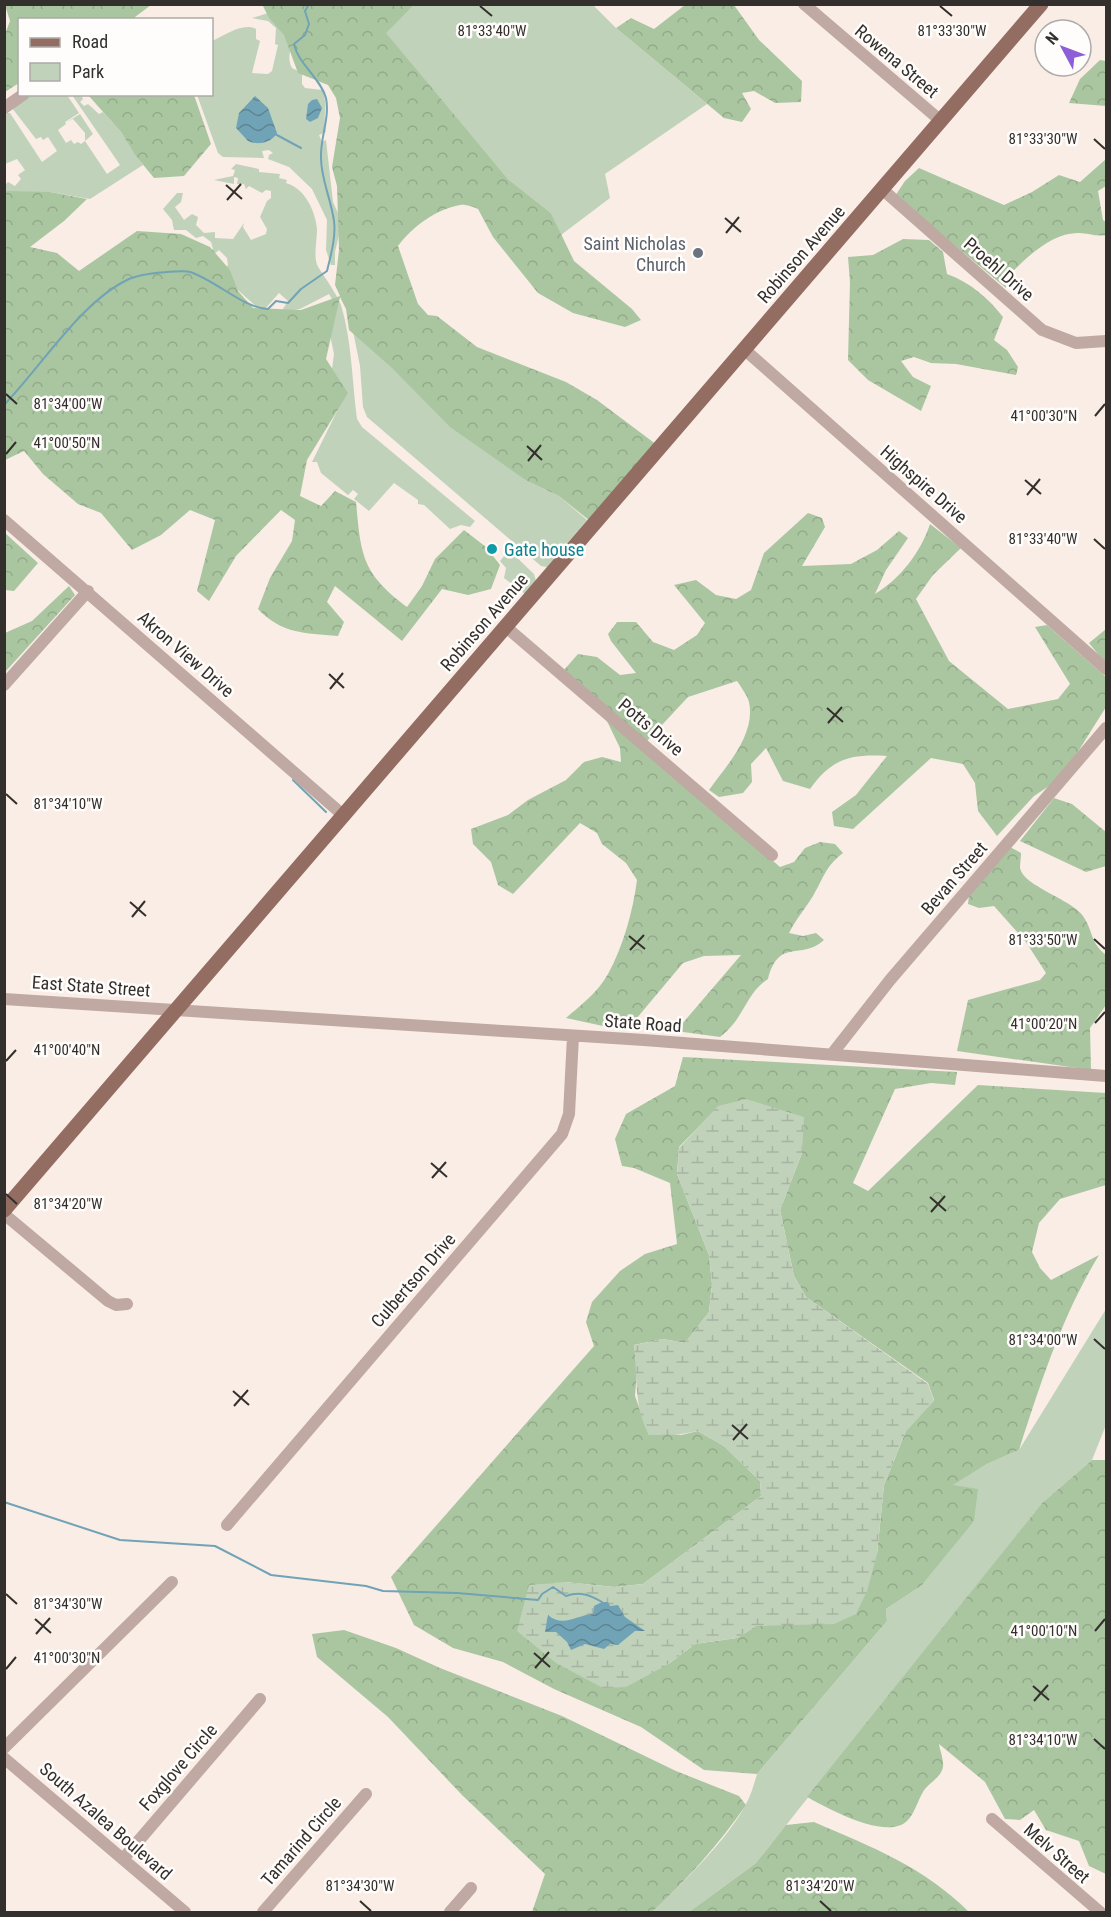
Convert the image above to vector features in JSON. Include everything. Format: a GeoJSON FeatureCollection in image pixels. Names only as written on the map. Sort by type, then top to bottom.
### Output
{"type":"FeatureCollection","features":[{"type":"Feature","properties":{"kind":"main road","name":"Robinson Avenue"},"geometry":{"type":"LineString","coordinates":[[4,1212],[1041,4]]}},
{"type":"Feature","properties":{"kind":"street","name":"Rowena Street"},"geometry":{"type":"LineString","coordinates":[[804,4],[941,121]]}},
{"type":"Feature","properties":{"kind":"street"},"geometry":{"type":"LineString","coordinates":[[4,108],[21,96]]}},
{"type":"Feature","properties":{"kind":"street","name":"Proehl Drive"},"geometry":{"type":"LineString","coordinates":[[882,189],[1042,330],[1076,343],[1107,342]]}},
{"type":"Feature","properties":{"kind":"street","name":"Highspire Drive"},"geometry":{"type":"LineString","coordinates":[[745,350],[1107,669]]}},
{"type":"Feature","properties":{"kind":"street","name":"Akron View Drive"},"geometry":{"type":"LineString","coordinates":[[4,520],[344,815]]}},
{"type":"Feature","properties":{"kind":"street"},"geometry":{"type":"LineString","coordinates":[[4,685],[88,591]]}},
{"type":"Feature","properties":{"kind":"street","name":"Potts Drive"},"geometry":{"type":"LineString","coordinates":[[506,627],[772,855]]}},
{"type":"Feature","properties":{"kind":"street","name":"Bevan Street"},"geometry":{"type":"LineString","coordinates":[[832,1054],[890,980],[1107,728]]}},
{"type":"Feature","properties":{"kind":"street","name":"East State Street"},"geometry":{"type":"LineString","coordinates":[[4,999],[176,1009]]}},
{"type":"Feature","properties":{"kind":"street","name":"State Road"},"geometry":{"type":"LineString","coordinates":[[176,1009],[832,1054],[1107,1076]]}},
{"type":"Feature","properties":{"kind":"street","name":"Culbertson Drive"},"geometry":{"type":"LineString","coordinates":[[227,1525],[562,1134],[570,1105],[573,1036]]}},
{"type":"Feature","properties":{"kind":"street"},"geometry":{"type":"LineString","coordinates":[[4,1212],[108,1301],[116,1305],[127,1304]]}},
{"type":"Feature","properties":{"kind":"street"},"geometry":{"type":"LineString","coordinates":[[4,1748],[172,1582]]}},
{"type":"Feature","properties":{"kind":"street","name":"Foxglove Circle"},"geometry":{"type":"LineString","coordinates":[[123,1859],[260,1699]]}},
{"type":"Feature","properties":{"kind":"street","name":"South Azalea Boulevard"},"geometry":{"type":"LineString","coordinates":[[4,1758],[185,1912]]}},
{"type":"Feature","properties":{"kind":"street","name":"Tamarind Circle"},"geometry":{"type":"LineString","coordinates":[[263,1912],[366,1794]]}},
{"type":"Feature","properties":{"kind":"street","name":"Melv Street"},"geometry":{"type":"LineString","coordinates":[[992,1819],[1100,1912]]}},
{"type":"Feature","properties":{"kind":"street"},"geometry":{"type":"LineString","coordinates":[[450,1912],[471,1888]]}},
{"type":"Feature","properties":{"kind":"green space"},"geometry":{"type":"Polygon","coordinates":[[[5,4],[151,5],[136,18],[18,18],[18,84],[5,92],[5,34],[10,21],[5,4]]]}},
{"type":"Feature","properties":{"kind":"green space"},"geometry":{"type":"Polygon","coordinates":[[[262,4],[414,5],[386,33],[508,179],[551,213],[574,261],[632,309],[641,320],[625,327],[573,313],[538,293],[493,237],[478,209],[460,205],[442,210],[417,226],[398,246],[418,304],[428,315],[437,316],[477,347],[566,382],[597,400],[661,448],[595,525],[559,496],[527,481],[450,427],[392,368],[349,330],[346,309],[340,297],[326,359],[348,393],[307,460],[300,496],[321,506],[335,491],[356,502],[362,550],[366,562],[381,584],[407,607],[422,586],[435,559],[464,530],[486,547],[500,565],[491,589],[468,595],[442,589],[402,641],[335,586],[327,602],[344,622],[338,636],[304,633],[285,628],[258,609],[270,578],[292,541],[295,520],[281,510],[236,556],[209,601],[197,591],[215,520],[190,510],[161,535],[132,550],[101,513],[78,504],[43,474],[24,451],[5,460],[4,199],[7,191],[50,192],[87,199],[64,221],[30,247],[57,253],[79,271],[137,231],[181,234],[210,247],[230,270],[238,291],[253,308],[301,310],[340,296],[335,285],[339,250],[337,186],[332,167],[340,118],[336,98],[328,85],[298,73],[284,35],[269,18],[262,4]]]}},
{"type":"Feature","properties":{"kind":"green space"},"geometry":{"type":"Polygon","coordinates":[[[414,5],[593,5],[616,28],[707,104],[605,174],[610,198],[561,235],[551,213],[508,179],[385,33],[414,5]]]}},
{"type":"Feature","properties":{"kind":"green space"},"geometry":{"type":"Polygon","coordinates":[[[685,5],[734,5],[759,40],[802,81],[801,102],[775,103],[754,91],[742,93],[751,109],[742,122],[724,118],[616,28],[631,18],[654,29],[685,5]]]}},
{"type":"Feature","properties":{"kind":"green space"},"geometry":{"type":"Polygon","coordinates":[[[268,13],[303,27],[292,46],[289,57],[292,68],[302,73],[302,84],[305,88],[322,90],[324,95],[326,132],[319,135],[322,142],[326,140],[333,202],[342,222],[335,252],[335,265],[331,265],[326,250],[327,220],[312,189],[289,167],[268,159],[273,153],[269,150],[262,151],[264,158],[223,157],[218,153],[197,96],[213,96],[213,40],[240,28],[256,29],[256,39],[260,41],[252,73],[268,74],[272,71],[278,45],[275,44],[276,28],[268,21],[252,18],[268,13]]]}},
{"type":"Feature","properties":{"kind":"green space"},"geometry":{"type":"Polygon","coordinates":[[[1100,60],[1106,61],[1106,106],[1069,103],[1080,79],[1093,78],[1093,67],[1100,60]]]}},
{"type":"Feature","properties":{"kind":"green space"},"geometry":{"type":"Polygon","coordinates":[[[29,96],[68,96],[79,113],[65,122],[66,124],[58,130],[66,143],[71,140],[74,144],[78,142],[81,144],[85,141],[107,174],[120,165],[73,96],[82,96],[83,99],[80,102],[84,106],[88,104],[99,114],[103,112],[121,132],[143,165],[90,199],[50,192],[5,205],[5,185],[8,182],[15,186],[21,179],[18,175],[25,170],[17,159],[5,164],[5,113],[10,113],[42,162],[57,151],[48,137],[43,140],[41,137],[36,139],[12,108],[29,96]]]}},
{"type":"Feature","properties":{"kind":"green space"},"geometry":{"type":"Polygon","coordinates":[[[89,96],[194,96],[211,144],[184,176],[154,178],[136,156],[121,132],[89,96]]]}},
{"type":"Feature","properties":{"kind":"green space"},"geometry":{"type":"Polygon","coordinates":[[[80,114],[93,134],[85,141],[85,133],[73,119],[67,122],[80,114]]]}},
{"type":"Feature","properties":{"kind":"green space"},"geometry":{"type":"Polygon","coordinates":[[[1106,159],[1106,186],[1098,191],[1103,220],[1106,222],[1106,235],[1068,234],[1048,242],[1020,264],[1005,280],[1006,288],[895,196],[905,181],[919,168],[1004,205],[1032,192],[1059,175],[1080,182],[1106,159]]]}},
{"type":"Feature","properties":{"kind":"green space"},"geometry":{"type":"Polygon","coordinates":[[[236,164],[259,169],[259,172],[280,174],[279,178],[287,180],[286,183],[304,195],[312,209],[316,223],[315,254],[318,267],[339,301],[345,319],[357,419],[362,427],[475,521],[470,527],[461,525],[450,529],[424,505],[418,504],[418,500],[394,483],[369,511],[354,499],[358,494],[353,490],[348,495],[321,473],[317,462],[312,462],[346,393],[332,369],[334,354],[329,330],[333,301],[329,294],[300,309],[281,312],[288,301],[279,293],[265,309],[258,308],[220,274],[228,265],[227,258],[219,250],[213,255],[208,253],[213,249],[211,242],[203,236],[196,238],[186,230],[174,230],[172,220],[163,209],[177,193],[183,193],[181,202],[175,207],[184,220],[192,214],[198,217],[196,225],[204,233],[215,232],[215,238],[233,239],[244,223],[243,227],[251,240],[266,234],[267,229],[260,217],[267,201],[271,198],[271,191],[266,190],[262,193],[249,186],[246,189],[244,184],[237,184],[238,178],[234,177],[234,184],[214,180],[233,176],[235,170],[231,169],[236,164]]]}},
{"type":"Feature","properties":{"kind":"green space"},"geometry":{"type":"Polygon","coordinates":[[[903,239],[929,240],[943,252],[947,274],[978,291],[1003,317],[994,340],[1007,350],[1018,367],[1016,375],[956,364],[931,363],[914,357],[901,361],[913,377],[931,386],[921,411],[868,380],[848,360],[850,282],[848,257],[873,255],[903,239]]]}},
{"type":"Feature","properties":{"kind":"green space"},"geometry":{"type":"Polygon","coordinates":[[[352,326],[527,481],[559,496],[587,520],[547,567],[541,566],[367,417],[363,407],[360,366],[352,326]]]}},
{"type":"Feature","properties":{"kind":"green space"},"geometry":{"type":"Polygon","coordinates":[[[808,513],[822,518],[825,527],[802,566],[851,564],[877,550],[899,531],[908,538],[886,570],[875,594],[893,581],[909,564],[930,524],[961,548],[933,575],[916,599],[949,661],[1008,709],[1058,699],[1070,684],[1035,627],[1047,625],[1106,677],[1106,707],[1074,758],[1049,786],[1034,796],[997,836],[978,811],[975,783],[963,764],[931,758],[853,829],[834,826],[832,812],[856,795],[887,756],[863,756],[843,760],[826,770],[810,789],[783,781],[766,748],[751,764],[752,782],[743,793],[719,797],[709,790],[744,738],[750,714],[748,699],[737,681],[688,697],[647,741],[564,670],[578,654],[597,657],[620,675],[636,673],[608,634],[617,622],[636,622],[653,642],[674,650],[697,635],[705,623],[674,585],[696,580],[716,595],[736,599],[751,590],[764,553],[808,513]]]}},
{"type":"Feature","properties":{"kind":"green space"},"geometry":{"type":"Polygon","coordinates":[[[5,533],[38,563],[14,591],[5,590],[5,533]]]}},
{"type":"Feature","properties":{"kind":"green space"},"geometry":{"type":"Polygon","coordinates":[[[509,550],[534,574],[536,581],[525,594],[504,578],[506,568],[500,561],[509,550]]]}},
{"type":"Feature","properties":{"kind":"green space"},"geometry":{"type":"Polygon","coordinates":[[[69,586],[75,595],[5,672],[5,633],[32,621],[69,586]]]}},
{"type":"Feature","properties":{"kind":"green space"},"geometry":{"type":"Polygon","coordinates":[[[1106,629],[1106,664],[1089,643],[1106,629]]]}},
{"type":"Feature","properties":{"kind":"green space"},"geometry":{"type":"Polygon","coordinates":[[[605,717],[780,867],[794,862],[805,848],[820,842],[835,844],[843,853],[828,868],[789,933],[803,936],[816,933],[824,940],[815,946],[784,954],[778,958],[768,979],[754,992],[735,1022],[720,1037],[676,1031],[741,955],[704,956],[683,963],[626,1031],[566,1018],[594,992],[608,974],[623,941],[635,892],[637,880],[626,863],[602,844],[597,833],[580,823],[513,894],[498,885],[491,862],[473,844],[471,829],[508,815],[528,800],[566,780],[584,762],[602,757],[621,762],[620,748],[605,717]]]}},
{"type":"Feature","properties":{"kind":"green space"},"geometry":{"type":"Polygon","coordinates":[[[1054,798],[1072,804],[1106,832],[1106,866],[1086,872],[1020,841],[1054,798]]]}},
{"type":"Feature","properties":{"kind":"green space"},"geometry":{"type":"Polygon","coordinates":[[[1010,847],[1021,853],[1020,868],[1023,875],[1038,887],[1077,910],[1083,916],[1094,941],[1106,955],[1106,1005],[1090,1028],[1091,1070],[957,1051],[968,1000],[1040,980],[1046,973],[1026,942],[994,906],[979,908],[968,904],[969,895],[1010,847]]]}},
{"type":"Feature","properties":{"kind":"green space"},"geometry":{"type":"Polygon","coordinates":[[[683,1057],[957,1072],[955,1085],[931,1083],[895,1089],[853,1183],[868,1191],[978,1085],[1106,1093],[1106,1185],[1060,1199],[1039,1223],[1032,1252],[1040,1268],[1051,1280],[1099,1255],[1063,1326],[1019,1450],[987,1464],[953,1485],[978,1489],[974,1521],[921,1586],[886,1609],[887,1621],[757,1774],[704,1770],[641,1727],[554,1689],[503,1662],[453,1648],[414,1625],[391,1577],[594,1346],[586,1322],[592,1302],[620,1271],[645,1254],[677,1244],[670,1183],[634,1168],[622,1166],[615,1139],[626,1114],[675,1086],[683,1057]],[[719,1106],[679,1147],[677,1174],[709,1255],[712,1284],[709,1312],[685,1343],[663,1339],[634,1345],[637,1371],[635,1396],[649,1435],[681,1435],[698,1431],[724,1446],[760,1481],[761,1496],[643,1584],[614,1587],[565,1582],[667,1665],[695,1644],[737,1638],[756,1626],[780,1624],[877,1554],[884,1485],[906,1431],[934,1400],[928,1383],[806,1297],[794,1276],[780,1210],[802,1153],[719,1106]]]}},
{"type":"Feature","properties":{"kind":"green space"},"geometry":{"type":"Polygon","coordinates":[[[746,1099],[804,1117],[802,1153],[780,1210],[794,1276],[806,1297],[928,1384],[934,1401],[906,1431],[884,1485],[877,1554],[867,1591],[856,1614],[834,1624],[756,1626],[737,1638],[695,1644],[667,1665],[626,1687],[603,1688],[556,1663],[517,1631],[529,1585],[565,1582],[614,1587],[643,1584],[761,1496],[760,1481],[724,1446],[698,1431],[676,1435],[649,1435],[638,1402],[634,1345],[663,1339],[685,1343],[709,1312],[712,1284],[709,1255],[677,1174],[679,1148],[718,1106],[746,1099]]]}},
{"type":"Feature","properties":{"kind":"green space"},"geometry":{"type":"Polygon","coordinates":[[[1106,1309],[1106,1425],[1092,1460],[1042,1503],[756,1863],[689,1912],[652,1912],[690,1875],[728,1831],[748,1801],[757,1774],[887,1621],[886,1609],[921,1586],[952,1485],[987,1464],[1019,1450],[1106,1309]]]}},
{"type":"Feature","properties":{"kind":"green space"},"geometry":{"type":"Polygon","coordinates":[[[1092,1460],[1106,1460],[1106,1874],[1089,1866],[1079,1841],[1046,1830],[1034,1810],[1020,1820],[1005,1819],[985,1782],[939,1744],[943,1762],[942,1771],[923,1792],[907,1821],[897,1826],[885,1827],[857,1821],[807,1797],[1042,1503],[1092,1460]]]}},
{"type":"Feature","properties":{"kind":"green space"},"geometry":{"type":"Polygon","coordinates":[[[344,1630],[396,1648],[440,1668],[562,1716],[676,1771],[739,1796],[746,1805],[702,1861],[652,1912],[532,1912],[545,1874],[462,1795],[388,1717],[317,1657],[312,1634],[344,1630]]]}},
{"type":"Feature","properties":{"kind":"green space"},"geometry":{"type":"Polygon","coordinates":[[[814,1822],[915,1870],[952,1896],[969,1912],[689,1912],[756,1863],[786,1825],[814,1822]]]}},
{"type":"Feature","properties":{"kind":"water"},"geometry":{"type":"Polygon","coordinates":[[[255,96],[268,108],[277,133],[272,139],[261,143],[248,141],[236,128],[239,113],[255,96]]]}},
{"type":"Feature","properties":{"kind":"water"},"geometry":{"type":"Polygon","coordinates":[[[317,99],[322,108],[318,118],[310,122],[306,119],[308,104],[317,99]]]}},
{"type":"Feature","properties":{"kind":"water"},"geometry":{"type":"Polygon","coordinates":[[[608,1602],[610,1606],[618,1605],[625,1617],[645,1631],[635,1631],[618,1645],[610,1644],[604,1649],[585,1644],[571,1650],[567,1642],[556,1632],[545,1632],[548,1615],[554,1619],[570,1620],[593,1614],[594,1606],[608,1602]]]}},
{"type":"Feature","properties":{"kind":"waterway"},"geometry":{"type":"LineString","coordinates":[[4,405],[77,320],[110,290],[131,278],[157,273],[190,272],[249,304],[268,309],[276,301],[288,303],[301,289],[327,271],[333,246],[334,227],[333,213],[321,166],[327,113],[326,98],[323,90],[300,58],[294,44],[305,35],[309,24],[305,11],[309,4]]}},
{"type":"Feature","properties":{"kind":"waterway"},"geometry":{"type":"LineString","coordinates":[[275,134],[301,148]]}},
{"type":"Feature","properties":{"kind":"waterway"},"geometry":{"type":"LineString","coordinates":[[293,780],[326,812]]}},
{"type":"Feature","properties":{"kind":"waterway"},"geometry":{"type":"LineString","coordinates":[[4,1502],[120,1540],[215,1546],[271,1575],[366,1586],[383,1591],[457,1593],[538,1600],[542,1594],[553,1587],[566,1596],[585,1594],[602,1602]]}},
{"type":"Feature","properties":{"kind":"place","name":"Saint Nicholas Church"},"geometry":{"type":"Point","coordinates":[698,253]}},
{"type":"Feature","properties":{"kind":"place","name":"Gate house"},"geometry":{"type":"Point","coordinates":[492,549]}}]}
